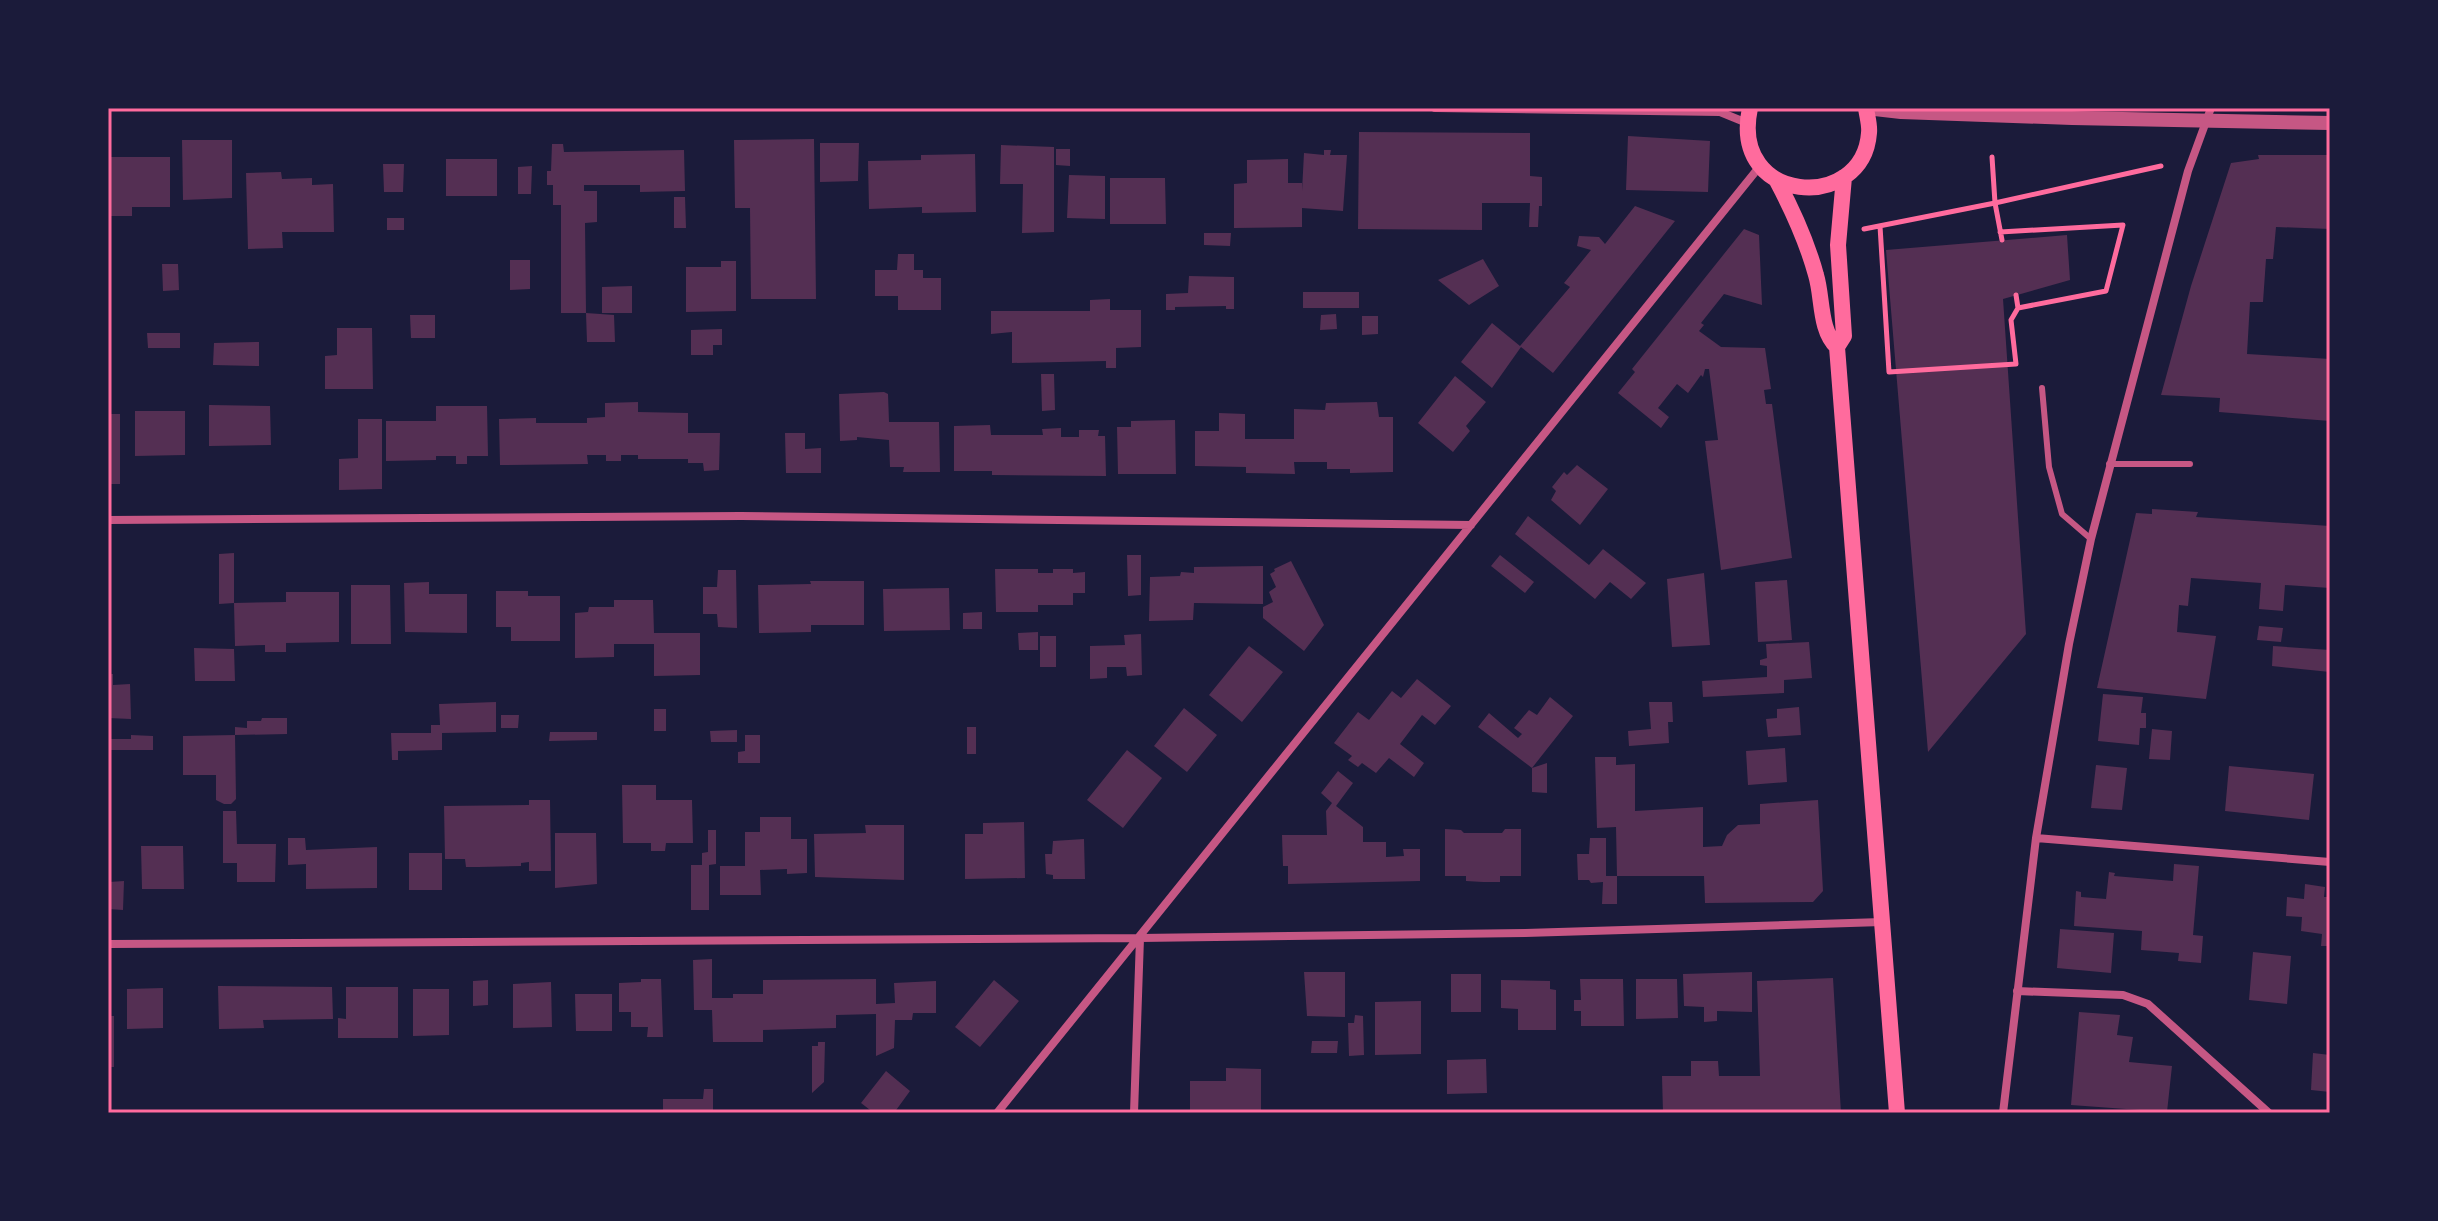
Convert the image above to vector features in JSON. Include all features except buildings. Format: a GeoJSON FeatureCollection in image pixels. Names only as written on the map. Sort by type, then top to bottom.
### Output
{"type":"FeatureCollection","features":[{"type":"Feature","properties":{"kind":"main road"},"geometry":{"type":"LineString","coordinates":[[1749,115],[1749,146],[1760,166],[1777,181],[1798,189],[1821,188],[1844,177],[1861,158],[1869,134],[1866,108]]}},
{"type":"Feature","properties":{"kind":"main road"},"geometry":{"type":"LineString","coordinates":[[1844,177],[1838,245],[1844,336],[1837,347],[1897,1113]]}},
{"type":"Feature","properties":{"kind":"main road"},"geometry":{"type":"LineString","coordinates":[[1777,181],[1793,212],[1817,275],[1828,338],[1837,347]]}},
{"type":"Feature","properties":{"kind":"street"},"geometry":{"type":"LineString","coordinates":[[1435,108],[1617,109],[1749,115]]}},
{"type":"Feature","properties":{"kind":"street"},"geometry":{"type":"LineString","coordinates":[[1866,108],[2057,117],[2209,113],[2330,123]]}},
{"type":"Feature","properties":{"kind":"street"},"geometry":{"type":"LineString","coordinates":[[2003,1113],[2036,838],[2069,644],[2109,464],[2188,171],[2209,113]]}},
{"type":"Feature","properties":{"kind":"street"},"geometry":{"type":"LineString","coordinates":[[997,1113],[1760,166]]}},
{"type":"Feature","properties":{"kind":"street"},"geometry":{"type":"LineString","coordinates":[[108,520],[741,516],[1471,525]]}},
{"type":"Feature","properties":{"kind":"street"},"geometry":{"type":"LineString","coordinates":[[2036,838],[2330,862]]}},
{"type":"Feature","properties":{"kind":"street"},"geometry":{"type":"LineString","coordinates":[[108,944],[1140,938],[1525,933],[1882,922]]}},
{"type":"Feature","properties":{"kind":"street"},"geometry":{"type":"LineString","coordinates":[[1134,1113],[1140,938]]}},
{"type":"Feature","properties":{"kind":"street"},"geometry":{"type":"LineString","coordinates":[[2017,991],[2123,995],[2148,1004],[2269,1113]]}},
{"type":"Feature","properties":{"kind":"lane"},"geometry":{"type":"LineString","coordinates":[[2042,388],[2049,467],[2062,514],[2091,539]]}},
{"type":"Feature","properties":{"kind":"lane"},"geometry":{"type":"LineString","coordinates":[[2109,464],[2190,464]]}},
{"type":"Feature","properties":{"kind":"path"},"geometry":{"type":"LineString","coordinates":[[1992,157],[1995,203],[2002,240]]}},
{"type":"Feature","properties":{"kind":"path"},"geometry":{"type":"LineString","coordinates":[[1863,229],[2161,166]]}},
{"type":"Feature","properties":{"kind":"path"},"geometry":{"type":"LineString","coordinates":[[2000,232],[2123,225],[2106,291],[2018,308]]}},
{"type":"Feature","properties":{"kind":"path"},"geometry":{"type":"LineString","coordinates":[[1880,226],[1889,372],[2016,364],[2011,320],[2018,308],[2016,295]]}}]}
